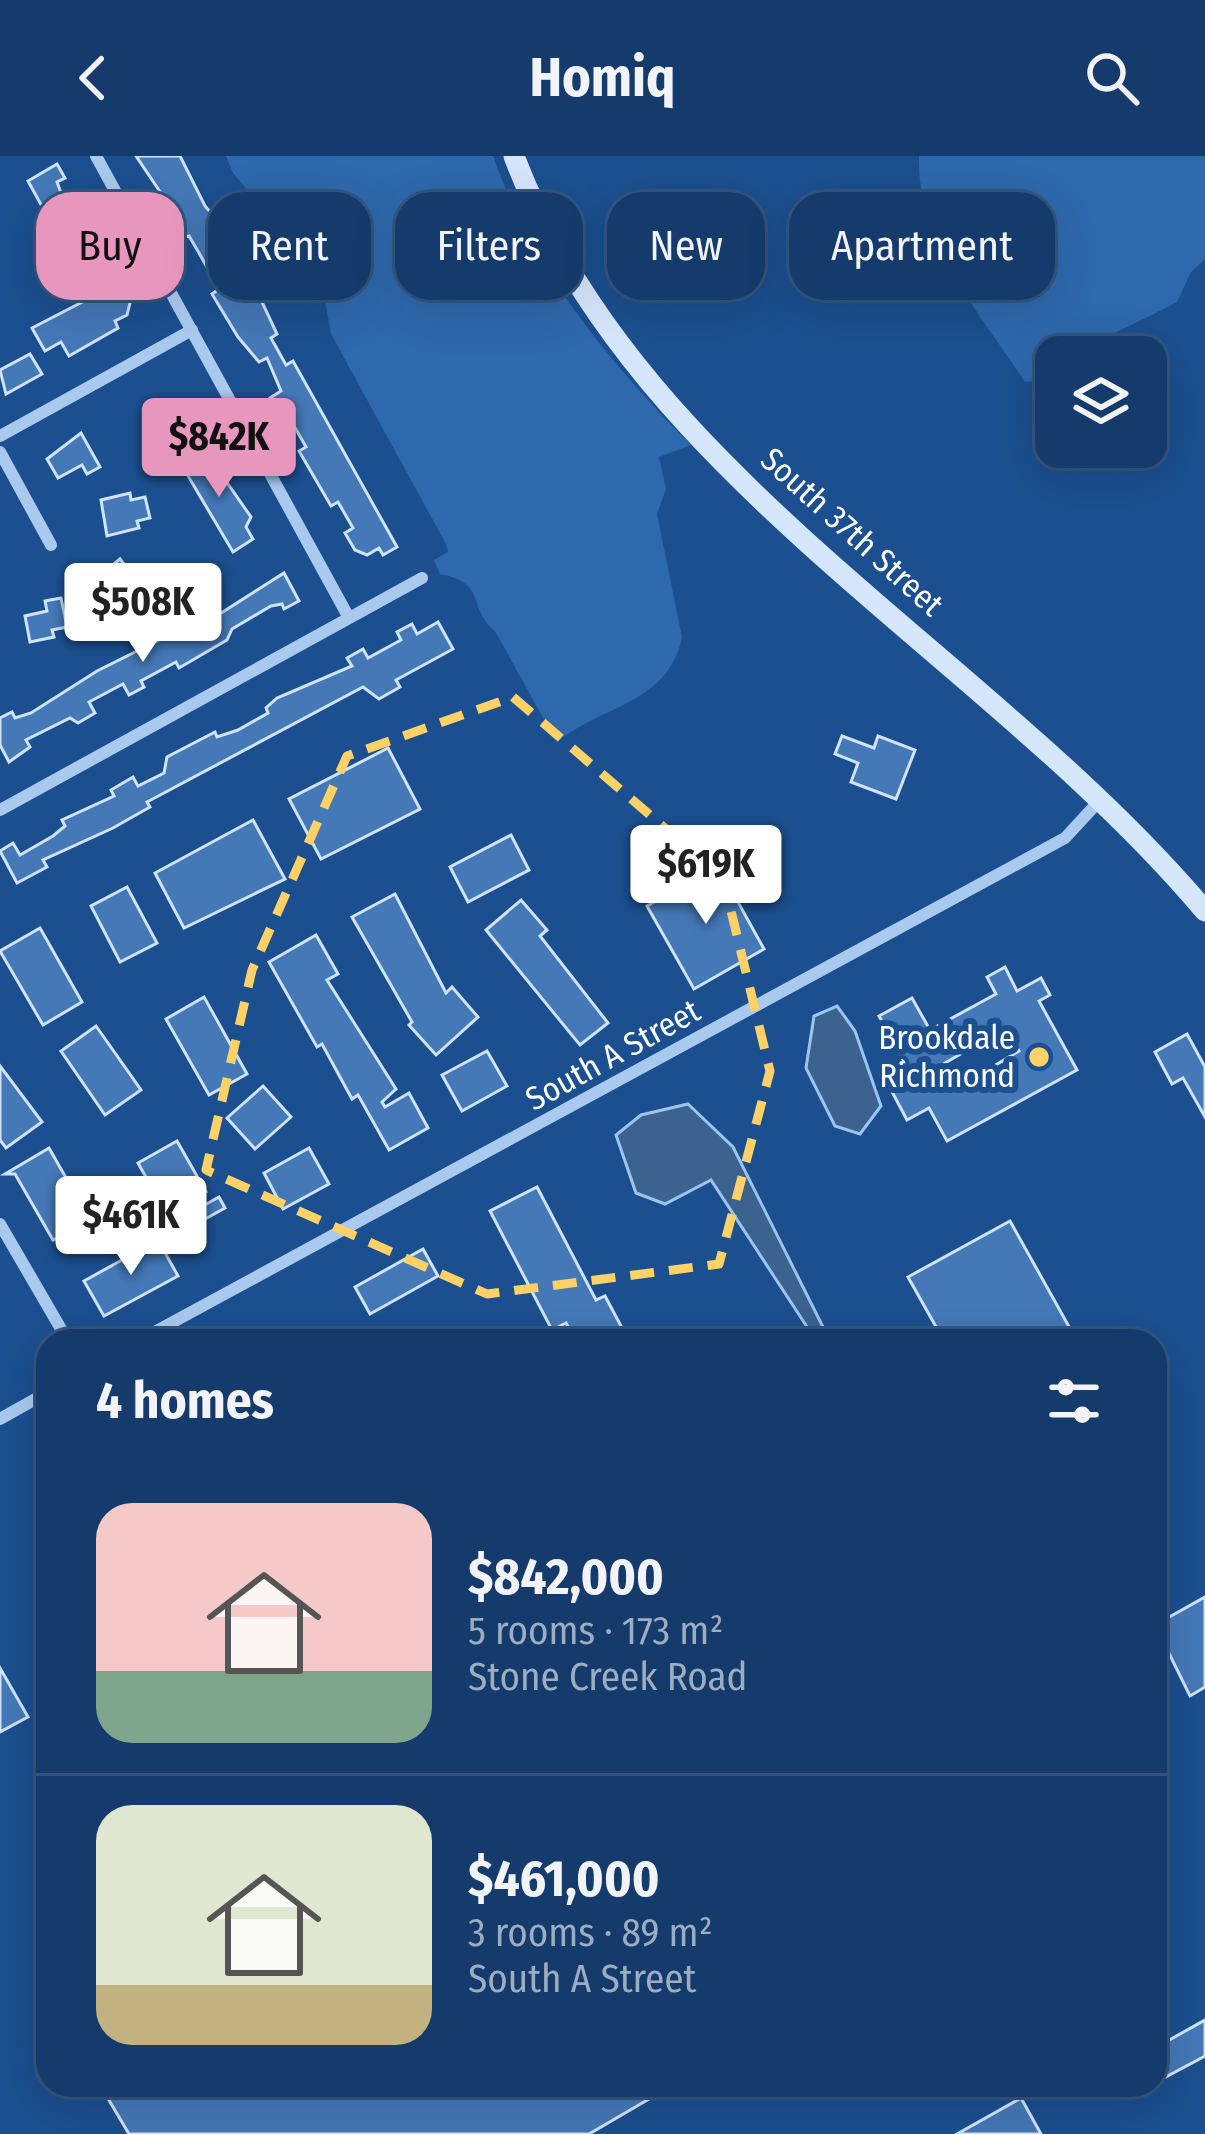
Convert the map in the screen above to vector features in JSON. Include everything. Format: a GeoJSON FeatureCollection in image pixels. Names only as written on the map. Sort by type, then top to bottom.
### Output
{"type":"FeatureCollection","features":[{"type":"Feature","properties":{"kind":"street"},"geometry":{"type":"LineString","coordinates":[[96,156],[348,616]]}},
{"type":"Feature","properties":{"kind":"street","name":"South 37th Street"},"geometry":{"type":"LineString","coordinates":[[514,156],[554,252],[649,384],[858,586],[1101,799],[1205,910]]}},
{"type":"Feature","properties":{"kind":"street"},"geometry":{"type":"LineString","coordinates":[[0,436],[192,331]]}},
{"type":"Feature","properties":{"kind":"street"},"geometry":{"type":"LineString","coordinates":[[0,452],[51,545]]}},
{"type":"Feature","properties":{"kind":"street"},"geometry":{"type":"LineString","coordinates":[[0,810],[422,578]]}},
{"type":"Feature","properties":{"kind":"street","name":"South A Street"},"geometry":{"type":"LineString","coordinates":[[160,1329],[1065,838],[1101,799]]}},
{"type":"Feature","properties":{"kind":"street"},"geometry":{"type":"LineString","coordinates":[[0,1225],[61,1329]]}},
{"type":"Feature","properties":{"kind":"street"},"geometry":{"type":"LineString","coordinates":[[0,1419],[36,1399]]}},
{"type":"Feature","properties":{"kind":"highlighted area"},"geometry":{"type":"Polygon","coordinates":[[[513,697],[723,878],[770,1071],[719,1264],[487,1294],[206,1170],[252,970],[347,756],[513,697]]]}},
{"type":"Feature","properties":{"kind":"shaded area"},"geometry":{"type":"Polygon","coordinates":[[[226,156],[493,156],[507,192],[395,192],[395,300],[568,300],[602,347],[691,445],[659,457],[666,489],[657,514],[682,637],[675,659],[648,690],[559,741],[552,734],[471,589],[440,574],[434,560],[448,552],[446,544],[331,334],[324,300],[371,300],[371,192],[249,192],[226,156]]]}},
{"type":"Feature","properties":{"kind":"shaded area"},"geometry":{"type":"Polygon","coordinates":[[[919,156],[1205,156],[1205,259],[1191,272],[1177,302],[1107,336],[1035,336],[1035,381],[1025,382],[969,300],[1055,300],[1055,192],[922,192],[919,156]]]}},
{"type":"Feature","properties":{"kind":"shaded area"},"geometry":{"type":"Polygon","coordinates":[[[837,1006],[855,1031],[881,1106],[860,1134],[835,1126],[806,1068],[814,1016],[837,1006]]]}},
{"type":"Feature","properties":{"kind":"shaded area"},"geometry":{"type":"Polygon","coordinates":[[[688,1104],[733,1147],[824,1329],[808,1329],[711,1180],[665,1204],[636,1193],[616,1135],[641,1115],[688,1104]]]}},
{"type":"Feature","properties":{"kind":"building"},"geometry":{"type":"Polygon","coordinates":[[[136,156],[180,156],[208,209],[208,269],[189,236],[184,237],[184,192],[160,192],[136,156]]]}},
{"type":"Feature","properties":{"kind":"building"},"geometry":{"type":"Polygon","coordinates":[[[57,164],[65,178],[57,182],[61,192],[36,196],[28,181],[57,164]]]}},
{"type":"Feature","properties":{"kind":"building"},"geometry":{"type":"Polygon","coordinates":[[[86,300],[131,300],[127,315],[115,321],[118,328],[69,356],[61,342],[45,351],[32,328],[86,300]]]}},
{"type":"Feature","properties":{"kind":"building"},"geometry":{"type":"Polygon","coordinates":[[[216,300],[261,300],[277,334],[271,338],[286,365],[293,361],[397,547],[383,555],[379,548],[367,555],[355,550],[345,533],[353,528],[338,502],[331,506],[299,451],[306,447],[285,410],[279,413],[270,398],[281,391],[267,358],[259,362],[216,300]]]}},
{"type":"Feature","properties":{"kind":"building"},"geometry":{"type":"Polygon","coordinates":[[[30,354],[42,374],[6,394],[0,370],[30,354]]]}},
{"type":"Feature","properties":{"kind":"building"},"geometry":{"type":"Polygon","coordinates":[[[81,433],[100,467],[87,474],[82,465],[58,478],[47,459],[81,433]]]}},
{"type":"Feature","properties":{"kind":"building"},"geometry":{"type":"Polygon","coordinates":[[[205,451],[251,517],[246,527],[253,539],[233,552],[181,464],[205,451]]]}},
{"type":"Feature","properties":{"kind":"building"},"geometry":{"type":"Polygon","coordinates":[[[130,493],[131,500],[145,497],[150,518],[137,521],[139,528],[107,536],[101,500],[130,493]]]}},
{"type":"Feature","properties":{"kind":"building"},"geometry":{"type":"Polygon","coordinates":[[[120,559],[143,588],[101,611],[84,589],[120,559]]]}},
{"type":"Feature","properties":{"kind":"building"},"geometry":{"type":"Polygon","coordinates":[[[284,573],[299,601],[284,609],[282,604],[271,606],[232,629],[227,640],[179,668],[176,662],[141,681],[144,687],[129,695],[123,684],[89,702],[95,713],[78,723],[70,718],[26,740],[30,747],[9,762],[0,745],[0,718],[12,712],[15,718],[31,713],[97,671],[197,621],[193,614],[212,603],[218,615],[284,573]]]}},
{"type":"Feature","properties":{"kind":"building"},"geometry":{"type":"Polygon","coordinates":[[[61,598],[67,627],[52,630],[54,637],[30,642],[25,616],[47,611],[45,601],[61,598]]]}},
{"type":"Feature","properties":{"kind":"building"},"geometry":{"type":"Polygon","coordinates":[[[438,622],[453,649],[396,680],[400,687],[379,699],[363,687],[147,802],[150,807],[113,828],[43,860],[47,867],[17,883],[0,851],[13,843],[20,855],[65,826],[62,820],[114,796],[111,790],[133,777],[138,786],[164,773],[167,757],[215,732],[217,737],[238,730],[268,713],[266,708],[277,698],[352,666],[347,658],[363,649],[368,658],[401,640],[397,632],[412,624],[417,634],[438,622]]]}},
{"type":"Feature","properties":{"kind":"building"},"geometry":{"type":"Polygon","coordinates":[[[842,736],[874,748],[878,736],[915,750],[896,799],[851,782],[858,763],[835,754],[842,736]]]}},
{"type":"Feature","properties":{"kind":"building"},"geometry":{"type":"Polygon","coordinates":[[[388,748],[420,809],[321,859],[289,799],[388,748]]]}},
{"type":"Feature","properties":{"kind":"building"},"geometry":{"type":"Polygon","coordinates":[[[253,820],[285,879],[184,928],[155,873],[253,820]]]}},
{"type":"Feature","properties":{"kind":"building"},"geometry":{"type":"Polygon","coordinates":[[[511,835],[529,870],[468,902],[450,867],[511,835]]]}},
{"type":"Feature","properties":{"kind":"building"},"geometry":{"type":"Polygon","coordinates":[[[718,866],[764,949],[694,989],[647,906],[718,866]]]}},
{"type":"Feature","properties":{"kind":"building"},"geometry":{"type":"Polygon","coordinates":[[[127,887],[157,943],[120,962],[91,906],[127,887]]]}},
{"type":"Feature","properties":{"kind":"building"},"geometry":{"type":"Polygon","coordinates":[[[395,894],[446,993],[452,987],[478,1017],[436,1055],[409,1025],[412,1022],[352,917],[395,894]]]}},
{"type":"Feature","properties":{"kind":"building"},"geometry":{"type":"Polygon","coordinates":[[[521,900],[547,930],[540,936],[608,1023],[580,1045],[486,930],[521,900]]]}},
{"type":"Feature","properties":{"kind":"building"},"geometry":{"type":"Polygon","coordinates":[[[40,928],[82,1002],[43,1025],[0,951],[40,928]]]}},
{"type":"Feature","properties":{"kind":"building"},"geometry":{"type":"Polygon","coordinates":[[[316,935],[338,974],[327,980],[396,1089],[382,1102],[385,1107],[409,1093],[428,1128],[389,1150],[358,1095],[352,1099],[322,1044],[317,1047],[269,962],[316,935]]]}},
{"type":"Feature","properties":{"kind":"building","name":"Brookdale Richmond"},"geometry":{"type":"Polygon","coordinates":[[[1005,967],[1017,991],[1041,978],[1050,995],[1039,1001],[1077,1070],[947,1141],[929,1108],[907,1120],[889,1086],[911,1074],[879,1016],[912,998],[930,1030],[996,994],[987,977],[1005,967]],[[1006,1028],[945,1063],[959,1087],[1019,1051],[1006,1028]]]}},
{"type":"Feature","properties":{"kind":"building"},"geometry":{"type":"Polygon","coordinates":[[[204,997],[247,1074],[209,1095],[166,1019],[204,997]]]}},
{"type":"Feature","properties":{"kind":"building"},"geometry":{"type":"Polygon","coordinates":[[[96,1026],[141,1090],[105,1115],[61,1051],[96,1026]]]}},
{"type":"Feature","properties":{"kind":"building"},"geometry":{"type":"Polygon","coordinates":[[[1187,1034],[1205,1067],[1205,1117],[1183,1078],[1172,1084],[1155,1052],[1187,1034]]]}},
{"type":"Feature","properties":{"kind":"building"},"geometry":{"type":"Polygon","coordinates":[[[487,1051],[507,1086],[462,1111],[442,1075],[487,1051]]]}},
{"type":"Feature","properties":{"kind":"building"},"geometry":{"type":"Polygon","coordinates":[[[0,1066],[42,1122],[6,1148],[0,1140],[0,1066]]]}},
{"type":"Feature","properties":{"kind":"building"},"geometry":{"type":"Polygon","coordinates":[[[263,1086],[291,1117],[255,1149],[227,1118],[263,1086]]]}},
{"type":"Feature","properties":{"kind":"building"},"geometry":{"type":"Polygon","coordinates":[[[177,1141],[206,1192],[187,1208],[190,1213],[219,1197],[225,1208],[178,1234],[138,1163],[177,1141]]]}},
{"type":"Feature","properties":{"kind":"building"},"geometry":{"type":"Polygon","coordinates":[[[49,1148],[90,1220],[53,1240],[15,1174],[5,1174],[49,1148]]]}},
{"type":"Feature","properties":{"kind":"building"},"geometry":{"type":"Polygon","coordinates":[[[309,1148],[329,1184],[283,1209],[264,1173],[309,1148]]]}},
{"type":"Feature","properties":{"kind":"building"},"geometry":{"type":"Polygon","coordinates":[[[537,1187],[596,1300],[605,1296],[623,1329],[569,1329],[566,1323],[551,1329],[490,1211],[537,1187]]]}},
{"type":"Feature","properties":{"kind":"building"},"geometry":{"type":"Polygon","coordinates":[[[1010,1221],[1070,1329],[937,1329],[908,1277],[1010,1221]]]}},
{"type":"Feature","properties":{"kind":"building"},"geometry":{"type":"Polygon","coordinates":[[[158,1240],[178,1276],[104,1316],[84,1281],[158,1240]]]}},
{"type":"Feature","properties":{"kind":"building"},"geometry":{"type":"Polygon","coordinates":[[[423,1249],[438,1276],[370,1314],[355,1287],[423,1249]]]}},
{"type":"Feature","properties":{"kind":"building"},"geometry":{"type":"Polygon","coordinates":[[[1205,1597],[1205,1687],[1190,1696],[1167,1649],[1167,1618],[1205,1597]]]}},
{"type":"Feature","properties":{"kind":"building"},"geometry":{"type":"Polygon","coordinates":[[[0,1668],[28,1717],[0,1732],[0,1668]]]}},
{"type":"Feature","properties":{"kind":"building"},"geometry":{"type":"Polygon","coordinates":[[[1205,2020],[1205,2056],[1167,2076],[1167,2041],[1205,2020]]]}},
{"type":"Feature","properties":{"kind":"building"},"geometry":{"type":"Polygon","coordinates":[[[107,2097],[652,2097],[589,2134],[129,2134],[107,2097]]]}},
{"type":"Feature","properties":{"kind":"building"},"geometry":{"type":"Polygon","coordinates":[[[1021,2098],[1041,2134],[957,2134],[1021,2098]]]}},
{"type":"Feature","properties":{"kind":"place","name":"Brookdale Richmond"},"geometry":{"type":"Point","coordinates":[1039,1057]}}]}
